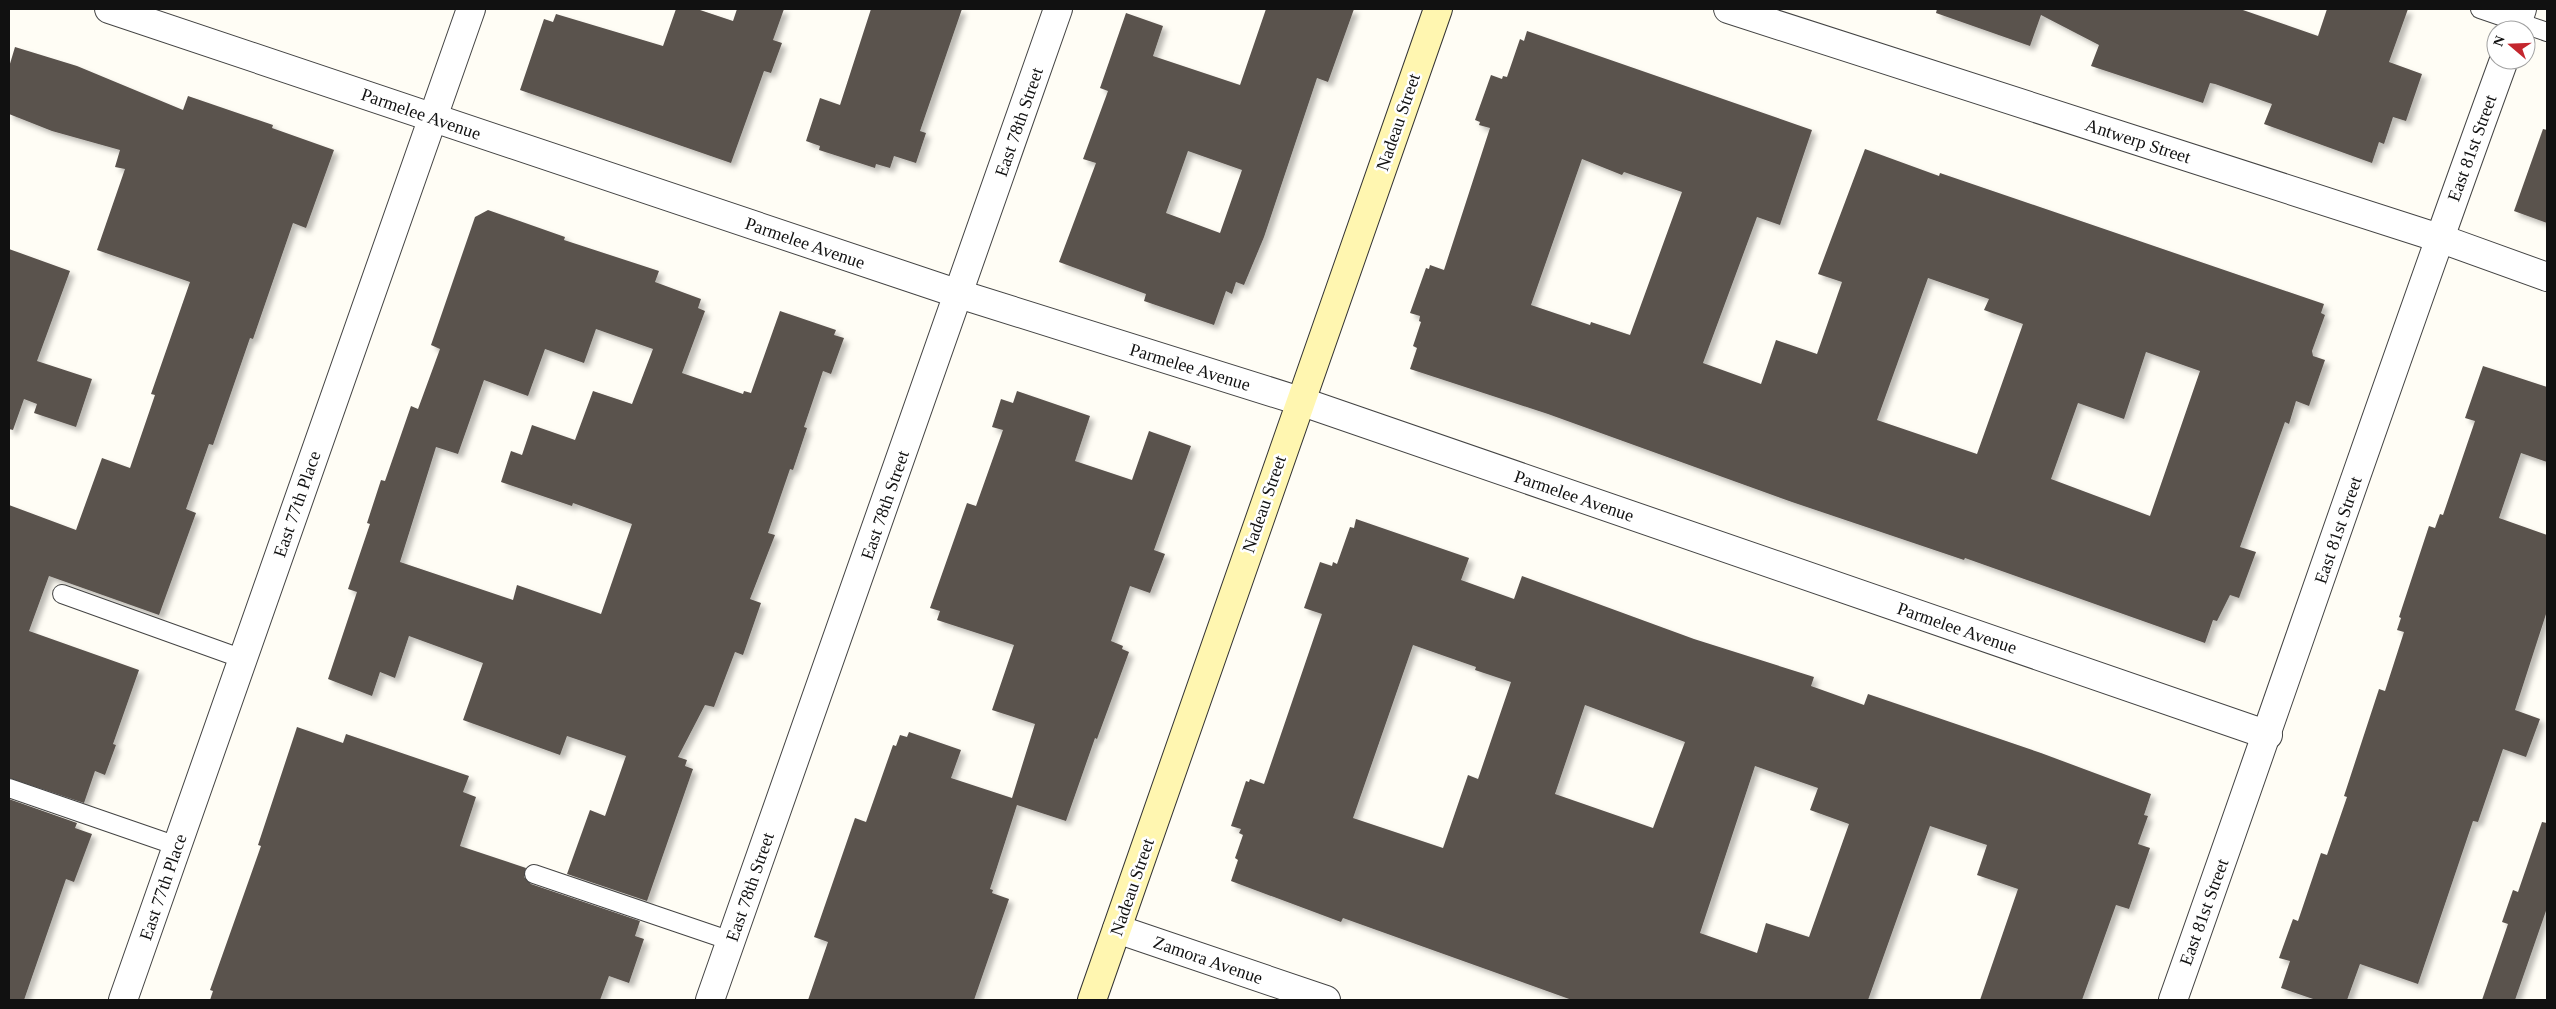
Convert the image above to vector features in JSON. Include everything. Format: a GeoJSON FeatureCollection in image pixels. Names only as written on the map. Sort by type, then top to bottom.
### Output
{"type":"FeatureCollection","features":[{"type":"Feature","properties":{"kind":"main road","name":"Nadeau Street"},"geometry":{"type":"LineString","coordinates":[[1092,1000],[1438,9]]}},
{"type":"Feature","properties":{"kind":"street","name":"Parmelee Avenue"},"geometry":{"type":"LineString","coordinates":[[109,9],[959,294],[1300,401],[2268,735]]}},
{"type":"Feature","properties":{"kind":"street","name":"East 77th Place"},"geometry":{"type":"LineString","coordinates":[[123,1000],[471,9]]}},
{"type":"Feature","properties":{"kind":"street","name":"East 78th Street"},"geometry":{"type":"LineString","coordinates":[[710,1000],[1058,9]]}},
{"type":"Feature","properties":{"kind":"street","name":"Antwerp Street"},"geometry":{"type":"LineString","coordinates":[[1728,9],[2438,238],[2547,276]]}},
{"type":"Feature","properties":{"kind":"street","name":"East 81st Street"},"geometry":{"type":"LineString","coordinates":[[2173,1000],[2268,735],[2438,238],[2500,70]]}},
{"type":"Feature","properties":{"kind":"street","name":"Zamora Avenue"},"geometry":{"type":"LineString","coordinates":[[1117,929],[1326,1000]]}},
{"type":"Feature","properties":{"kind":"lane"},"geometry":{"type":"LineString","coordinates":[[2480,9],[2518,20]]}},
{"type":"Feature","properties":{"kind":"lane"},"geometry":{"type":"LineString","coordinates":[[62,594],[243,658]]}},
{"type":"Feature","properties":{"kind":"lane"},"geometry":{"type":"LineString","coordinates":[[9,788],[178,846]]}},
{"type":"Feature","properties":{"kind":"lane"},"geometry":{"type":"LineString","coordinates":[[534,874],[732,941]]}},
{"type":"Feature","properties":{"kind":"building"},"geometry":{"type":"Polygon","coordinates":[[[676,9],[697,9],[733,21],[737,9],[784,9],[773,40],[782,43],[771,73],[764,71],[731,163],[520,90],[544,19],[553,22],[556,14],[663,46],[676,9]]]}},
{"type":"Feature","properties":{"kind":"building"},"geometry":{"type":"Polygon","coordinates":[[[871,9],[962,9],[920,131],[926,133],[916,163],[894,156],[890,168],[876,164],[875,168],[819,150],[820,146],[806,141],[820,98],[840,105],[871,9]]]}},
{"type":"Feature","properties":{"kind":"building"},"geometry":{"type":"Polygon","coordinates":[[[1266,9],[1354,9],[1328,82],[1317,78],[1264,237],[1244,285],[1236,282],[1232,294],[1226,291],[1214,325],[1144,301],[1146,294],[1059,262],[1096,163],[1083,159],[1108,91],[1100,88],[1126,13],[1163,26],[1153,56],[1240,85],[1266,9]],[[1188,151],[1166,213],[1220,233],[1242,170],[1188,151]]]}},
{"type":"Feature","properties":{"kind":"building"},"geometry":{"type":"Polygon","coordinates":[[[1937,9],[2240,9],[2318,36],[2327,9],[2408,9],[2389,62],[2422,74],[2406,121],[2393,117],[2384,144],[2379,142],[2372,163],[2264,124],[2272,104],[2215,84],[2210,83],[2203,103],[2091,66],[2099,45],[2041,15],[2030,46],[1936,13],[1937,9]]]}},
{"type":"Feature","properties":{"kind":"building"},"geometry":{"type":"Polygon","coordinates":[[[1527,31],[1812,130],[1780,225],[1757,217],[1703,363],[1761,384],[1776,340],[1817,354],[1842,282],[1818,274],[1865,149],[1939,176],[1940,173],[2324,304],[2321,313],[2325,315],[2312,351],[2313,356],[2325,360],[2309,406],[2296,401],[2289,424],[2285,422],[2240,547],[2256,552],[2239,598],[2230,595],[2217,621],[2213,620],[2205,643],[1965,558],[1964,560],[1792,502],[1548,414],[1410,369],[1417,348],[1413,346],[1421,322],[1419,321],[1420,316],[1410,313],[1426,268],[1429,269],[1430,265],[1444,270],[1490,128],[1479,125],[1480,122],[1475,120],[1491,75],[1502,79],[1503,76],[1507,77],[1520,39],[1524,41],[1527,31]],[[1582,159],[1531,305],[1590,325],[1591,322],[1630,335],[1682,192],[1624,172],[1622,175],[1582,159]],[[1928,278],[1877,420],[1977,454],[2023,324],[1984,310],[1989,299],[1928,278]],[[2146,352],[2124,419],[2078,403],[2051,479],[2150,516],[2200,371],[2146,352]]]}},
{"type":"Feature","properties":{"kind":"building"},"geometry":{"type":"Polygon","coordinates":[[[15,47],[77,66],[183,110],[188,96],[273,125],[272,128],[334,150],[306,228],[293,223],[253,339],[250,338],[213,445],[209,444],[186,509],[196,513],[159,615],[49,576],[29,631],[139,670],[113,744],[116,745],[105,775],[95,771],[84,803],[9,778],[9,505],[76,530],[102,458],[130,468],[155,395],[151,394],[190,282],[97,250],[125,169],[115,167],[120,150],[52,131],[9,114],[9,67],[15,47]]]}},
{"type":"Feature","properties":{"kind":"building"},"geometry":{"type":"Polygon","coordinates":[[[2543,129],[2547,130],[2547,223],[2514,211],[2543,129]]]}},
{"type":"Feature","properties":{"kind":"building"},"geometry":{"type":"Polygon","coordinates":[[[488,210],[565,237],[564,240],[659,271],[655,282],[701,299],[698,308],[705,311],[682,373],[743,394],[744,391],[751,393],[780,311],[836,330],[834,335],[844,338],[831,374],[823,371],[804,427],[807,428],[793,470],[790,469],[768,533],[775,535],[750,599],[761,603],[743,655],[735,652],[714,707],[705,705],[678,757],[687,760],[685,766],[693,769],[647,901],[567,874],[590,810],[605,816],[626,756],[567,736],[560,755],[463,720],[483,663],[409,636],[395,678],[380,672],[372,696],[328,679],[357,592],[348,589],[370,524],[367,523],[381,480],[385,481],[411,406],[418,409],[440,349],[431,345],[475,217],[488,210]],[[596,329],[584,363],[545,349],[528,396],[484,380],[458,454],[436,447],[400,562],[513,600],[517,585],[601,614],[632,524],[573,503],[572,506],[501,482],[511,451],[522,455],[532,425],[575,440],[593,391],[632,404],[653,349],[596,329]]]}},
{"type":"Feature","properties":{"kind":"building"},"geometry":{"type":"Polygon","coordinates":[[[9,249],[70,271],[37,361],[92,379],[76,427],[34,413],[37,404],[24,399],[13,430],[9,429],[9,249]]]}},
{"type":"Feature","properties":{"kind":"building"},"geometry":{"type":"Polygon","coordinates":[[[2483,366],[2547,387],[2547,462],[2521,453],[2499,518],[2547,535],[2547,611],[2515,710],[2540,719],[2526,757],[2503,749],[2478,822],[2473,821],[2418,984],[2360,964],[2347,1000],[2316,1000],[2281,988],[2290,961],[2279,958],[2293,919],[2298,921],[2321,853],[2327,855],[2347,797],[2344,796],[2379,689],[2385,691],[2404,632],[2397,630],[2401,618],[2399,617],[2429,526],[2435,528],[2440,514],[2443,515],[2475,421],[2465,418],[2483,366]]]}},
{"type":"Feature","properties":{"kind":"building"},"geometry":{"type":"Polygon","coordinates":[[[1017,391],[1090,416],[1075,461],[1132,480],[1149,431],[1191,446],[1154,550],[1165,554],[1150,593],[1130,586],[1111,641],[1123,646],[1122,649],[1129,652],[1097,739],[1095,738],[1066,821],[1017,805],[990,889],[993,890],[992,893],[1009,899],[974,1000],[808,1000],[828,942],[814,937],[855,818],[866,822],[893,745],[896,746],[900,735],[907,737],[909,732],[961,750],[951,778],[1012,798],[1035,724],[992,710],[1014,645],[937,620],[940,611],[930,608],[967,503],[976,506],[1003,430],[992,427],[1001,399],[1013,403],[1017,391]]]}},
{"type":"Feature","properties":{"kind":"building"},"geometry":{"type":"Polygon","coordinates":[[[1356,519],[1469,558],[1461,580],[1514,599],[1522,576],[1694,639],[1814,677],[1811,686],[1864,705],[1868,694],[2041,753],[2151,794],[2144,815],[2148,816],[2138,844],[2150,848],[2129,909],[2116,905],[2082,1000],[1980,1000],[2018,889],[1977,875],[1987,845],[1930,826],[1868,1000],[1572,1000],[1343,918],[1341,922],[1231,881],[1238,860],[1235,858],[1243,835],[1239,833],[1241,829],[1231,826],[1246,781],[1249,782],[1250,779],[1264,784],[1322,614],[1304,608],[1320,562],[1332,566],[1333,562],[1337,564],[1350,527],[1354,528],[1356,519]],[[1413,645],[1353,818],[1443,848],[1468,775],[1478,779],[1511,682],[1475,670],[1476,667],[1413,645]],[[1585,705],[1555,794],[1653,828],[1685,742],[1585,705]],[[1755,766],[1700,933],[1757,953],[1766,923],[1809,937],[1849,824],[1810,810],[1818,788],[1755,766]]]}},
{"type":"Feature","properties":{"kind":"building"},"geometry":{"type":"Polygon","coordinates":[[[297,727],[343,743],[346,734],[469,776],[463,792],[476,797],[460,846],[526,868],[524,877],[531,884],[640,921],[635,936],[644,939],[629,983],[609,976],[600,1000],[210,1000],[213,991],[210,990],[261,846],[258,845],[297,727]]]}},
{"type":"Feature","properties":{"kind":"building"},"geometry":{"type":"Polygon","coordinates":[[[9,799],[77,823],[75,828],[92,834],[74,882],[66,879],[24,1000],[9,1000],[9,799]]]}},
{"type":"Feature","properties":{"kind":"building"},"geometry":{"type":"Polygon","coordinates":[[[2542,822],[2547,823],[2547,908],[2515,1000],[2482,1000],[2508,924],[2502,922],[2513,890],[2518,892],[2542,822]]]}}]}
